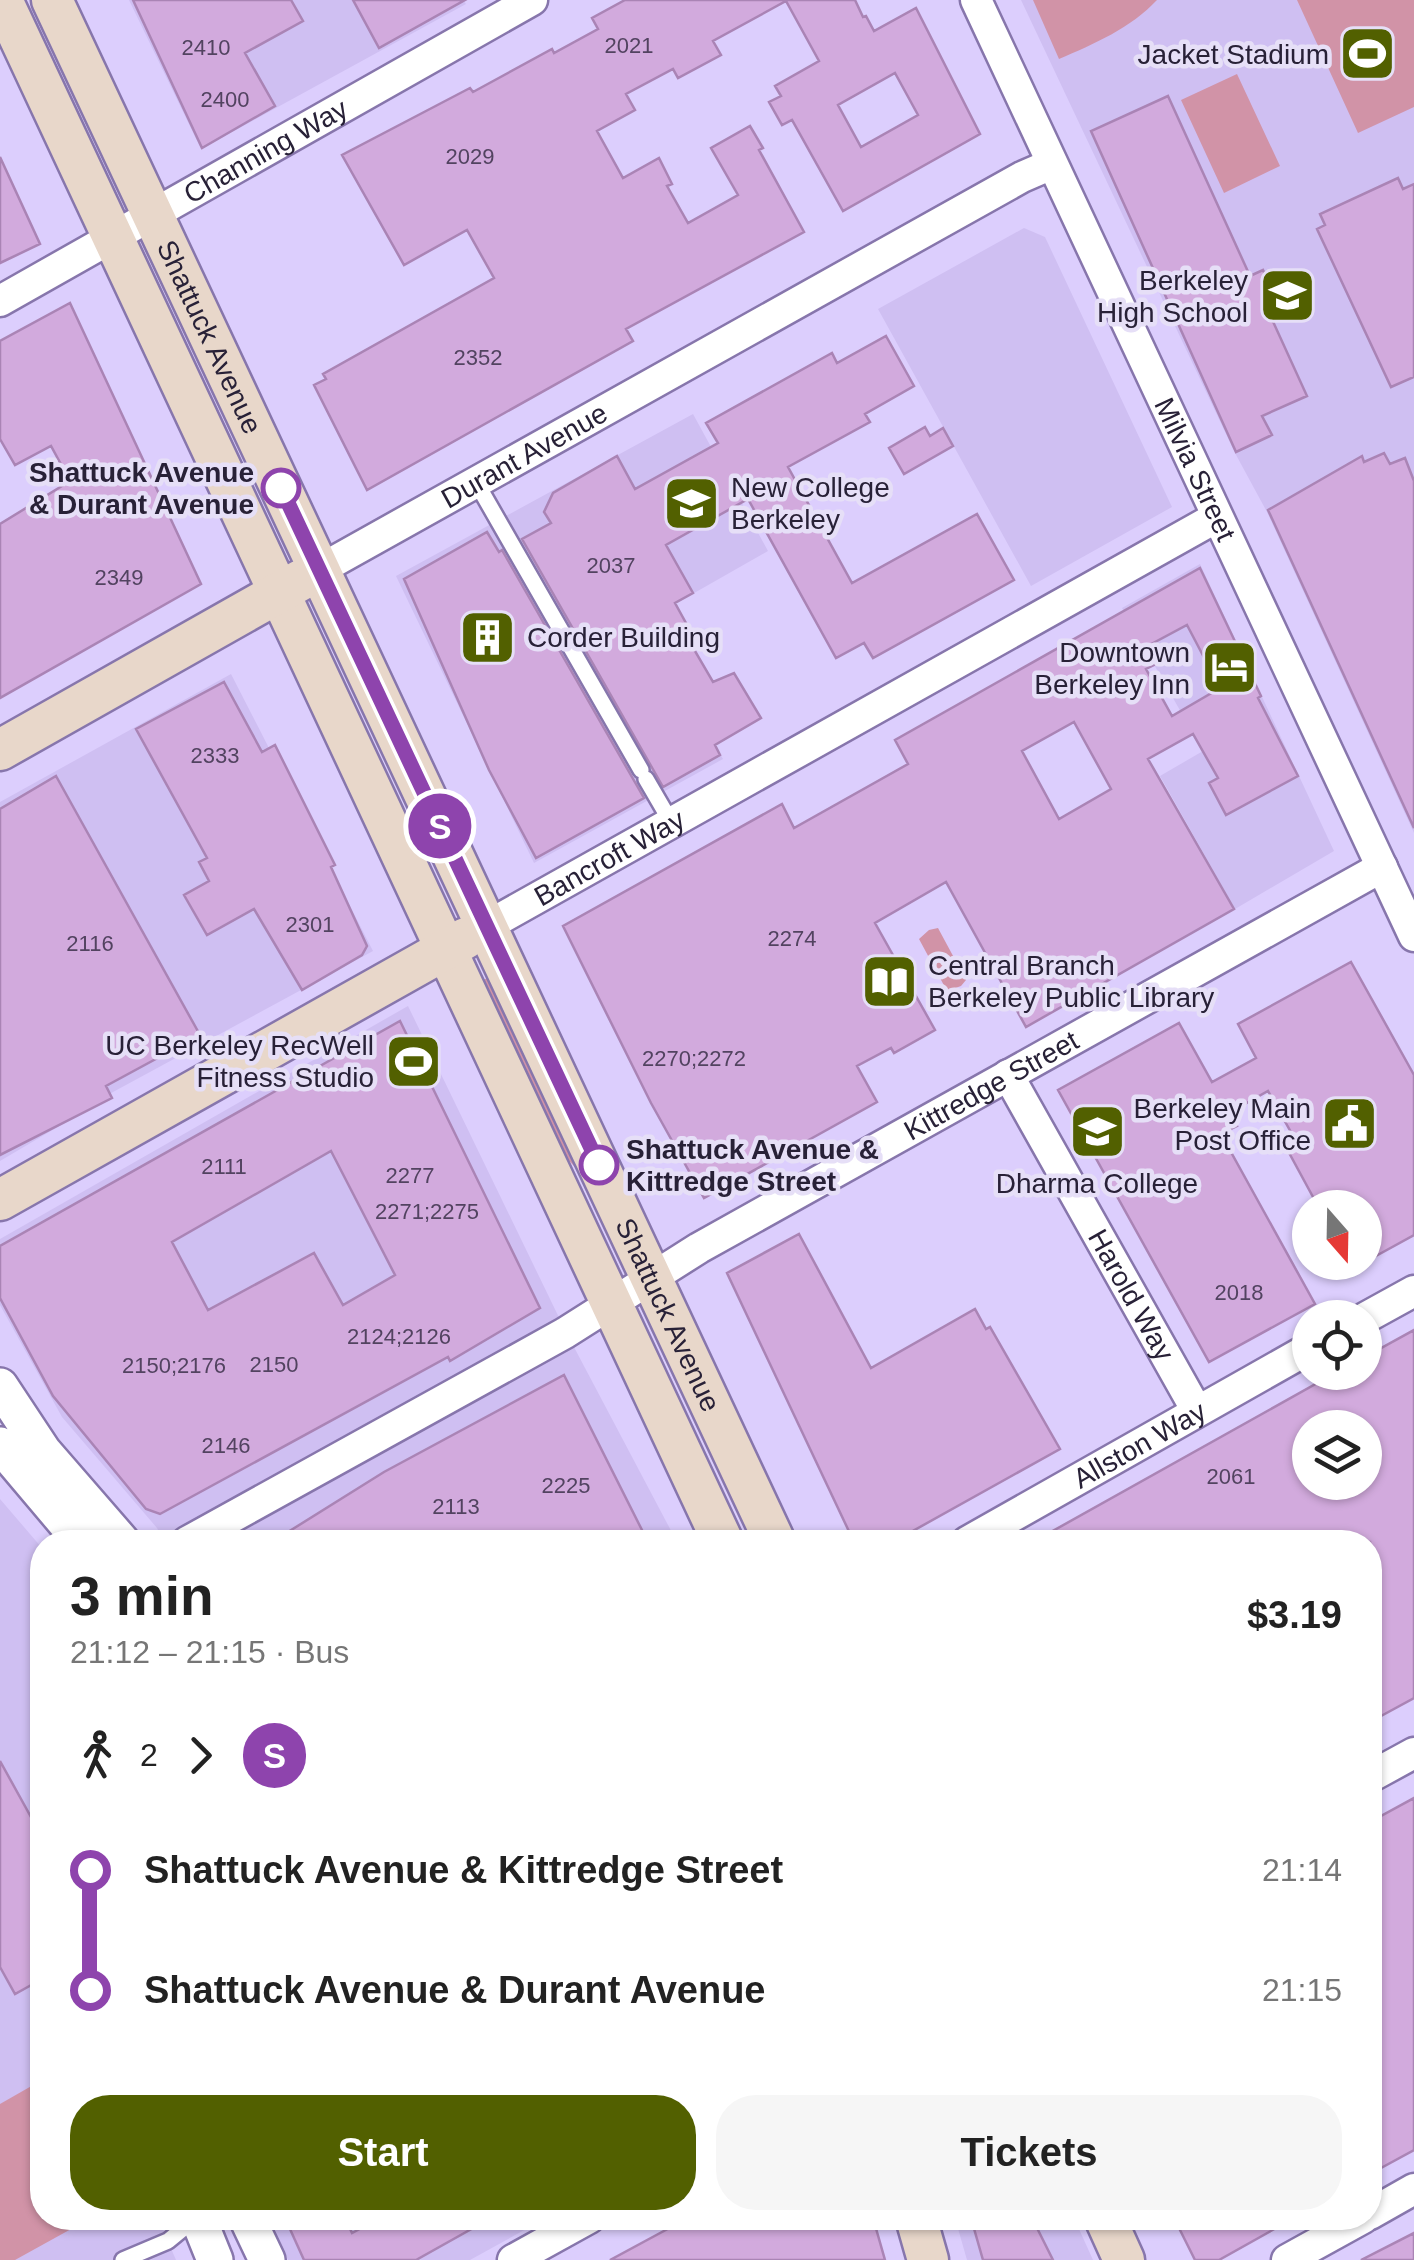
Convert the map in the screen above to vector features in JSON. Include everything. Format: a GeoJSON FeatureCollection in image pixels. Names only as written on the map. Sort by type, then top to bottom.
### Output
{"type":"FeatureCollection","features":[{"type":"Feature","properties":{"kind":"main road","name":"Shattuck Avenue"},"geometry":{"type":"LineString","coordinates":[[2,0],[718,1530]]}},
{"type":"Feature","properties":{"kind":"main road","name":"Shattuck Avenue"},"geometry":{"type":"LineString","coordinates":[[52,0],[769,1530]]}},
{"type":"Feature","properties":{"kind":"main road","name":"Durant Avenue"},"geometry":{"type":"LineString","coordinates":[[0,750],[319,570]]}},
{"type":"Feature","properties":{"kind":"main road","name":"Bancroft Way"},"geometry":{"type":"LineString","coordinates":[[0,1200],[487,926]]}},
{"type":"Feature","properties":{"kind":"main road"},"geometry":{"type":"LineString","coordinates":[[919,2230],[928,2260]]}},
{"type":"Feature","properties":{"kind":"main road"},"geometry":{"type":"LineString","coordinates":[[1110,2230],[1124,2260]]}},
{"type":"Feature","properties":{"kind":"street","name":"Channing Way"},"geometry":{"type":"LineString","coordinates":[[0,302],[532,0]]}},
{"type":"Feature","properties":{"kind":"street","name":"Milvia Street"},"geometry":{"type":"LineString","coordinates":[[976,0],[1414,936]]}},
{"type":"Feature","properties":{"kind":"street","name":"Durant Avenue"},"geometry":{"type":"LineString","coordinates":[[319,570],[1022,177],[1052,164]]}},
{"type":"Feature","properties":{"kind":"street","name":"Bancroft Way"},"geometry":{"type":"LineString","coordinates":[[487,926],[1217,517]]}},
{"type":"Feature","properties":{"kind":"street","name":"Kittredge Street"},"geometry":{"type":"LineString","coordinates":[[209,1530],[1382,867]]}},
{"type":"Feature","properties":{"kind":"street","name":"Harold Way"},"geometry":{"type":"LineString","coordinates":[[1008,1075],[1197,1411]]}},
{"type":"Feature","properties":{"kind":"street"},"geometry":{"type":"LineString","coordinates":[[1382,1309],[1414,1291]]}},
{"type":"Feature","properties":{"kind":"street","name":"Allston Way"},"geometry":{"type":"LineString","coordinates":[[987,1530],[1292,1358]]}},
{"type":"Feature","properties":{"kind":"street"},"geometry":{"type":"LineString","coordinates":[[0,1386],[43,1451],[112,1530]]}},
{"type":"Feature","properties":{"kind":"street"},"geometry":{"type":"LineString","coordinates":[[0,1445],[72,1530]]}},
{"type":"Feature","properties":{"kind":"street"},"geometry":{"type":"LineString","coordinates":[[1382,1771],[1414,1753]]}},
{"type":"Feature","properties":{"kind":"street"},"geometry":{"type":"LineString","coordinates":[[1382,2207],[1414,2189]]}},
{"type":"Feature","properties":{"kind":"street"},"geometry":{"type":"LineString","coordinates":[[202,2230],[215,2260]]}},
{"type":"Feature","properties":{"kind":"street"},"geometry":{"type":"LineString","coordinates":[[252,2230],[266,2260]]}},
{"type":"Feature","properties":{"kind":"street"},"geometry":{"type":"LineString","coordinates":[[514,2260],[568,2230]]}},
{"type":"Feature","properties":{"kind":"street"},"geometry":{"type":"LineString","coordinates":[[1287,2260],[1342,2230]]}},
{"type":"Feature","properties":{"kind":"lane"},"geometry":{"type":"LineString","coordinates":[[476,482],[671,822]]}},
{"type":"Feature","properties":{"kind":"lane"},"geometry":{"type":"LineString","coordinates":[[123,2260],[168,2241],[182,2230]]}},
{"type":"Feature","properties":{"kind":"shaded area"},"geometry":{"type":"Polygon","coordinates":[[[129,0],[463,0],[466,4],[201,149],[129,0]]]}},
{"type":"Feature","properties":{"kind":"shaded area","name":"Berkeley High School"},"geometry":{"type":"Polygon","coordinates":[[[1021,0],[1414,0],[1414,833],[1267,512],[1235,453],[1021,0]]]}},
{"type":"Feature","properties":{"kind":"shaded area"},"geometry":{"type":"Polygon","coordinates":[[[1033,0],[1157,0],[1124,27],[1059,59],[1033,0]]]}},
{"type":"Feature","properties":{"kind":"shaded area","name":"Jacket Stadium"},"geometry":{"type":"Polygon","coordinates":[[[1297,0],[1414,0],[1414,107],[1358,133],[1297,0]]]}},
{"type":"Feature","properties":{"kind":"shaded area"},"geometry":{"type":"Polygon","coordinates":[[[1237,74],[1280,166],[1224,193],[1181,100],[1237,74]]]}},
{"type":"Feature","properties":{"kind":"shaded area","name":"Berkeley High School"},"geometry":{"type":"Polygon","coordinates":[[[1024,228],[1045,237],[1172,507],[1031,586],[878,309],[1024,228]]]}},
{"type":"Feature","properties":{"kind":"shaded area"},"geometry":{"type":"Polygon","coordinates":[[[693,414],[768,551],[645,621],[723,759],[534,863],[396,576],[693,414]]]}},
{"type":"Feature","properties":{"kind":"shaded area"},"geometry":{"type":"Polygon","coordinates":[[[1200,564],[1334,851],[1235,909],[1160,776],[1203,751],[1122,608],[1200,564]]]}},
{"type":"Feature","properties":{"kind":"shaded area"},"geometry":{"type":"Polygon","coordinates":[[[231,674],[373,951],[78,1111],[78,1115],[0,1161],[0,802],[231,674]]]}},
{"type":"Feature","properties":{"kind":"shaded area"},"geometry":{"type":"Polygon","coordinates":[[[938,928],[966,980],[947,991],[919,939],[938,928]]]}},
{"type":"Feature","properties":{"kind":"shaded area"},"geometry":{"type":"Polygon","coordinates":[[[496,974],[581,1174],[556,1146],[479,982],[496,974]]]}},
{"type":"Feature","properties":{"kind":"shaded area"},"geometry":{"type":"Polygon","coordinates":[[[408,1006],[566,1332],[671,1530],[158,1530],[62,1417],[0,1305],[0,1239],[408,1006]]]}},
{"type":"Feature","properties":{"kind":"shaded area"},"geometry":{"type":"Polygon","coordinates":[[[0,1499],[30,1534],[30,2230],[163,2230],[176,2260],[0,2260],[0,1499]]]}},
{"type":"Feature","properties":{"kind":"shaded area"},"geometry":{"type":"Polygon","coordinates":[[[30,2087],[30,2230],[69,2230],[15,2260],[0,2260],[0,2104],[30,2087]]]}},
{"type":"Feature","properties":{"kind":"shaded area"},"geometry":{"type":"Polygon","coordinates":[[[524,2230],[470,2260],[288,2260],[274,2231],[524,2230]]]}},
{"type":"Feature","properties":{"kind":"shaded area"},"geometry":{"type":"Polygon","coordinates":[[[958,2230],[1079,2230],[1093,2260],[967,2260],[958,2230]]]}},
{"type":"Feature","properties":{"kind":"building"},"geometry":{"type":"Polygon","coordinates":[[[133,0],[291,0],[303,21],[245,53],[275,106],[202,148],[133,0]]]}},
{"type":"Feature","properties":{"kind":"building"},"geometry":{"type":"Polygon","coordinates":[[[353,0],[465,0],[379,48],[353,0]]]}},
{"type":"Feature","properties":{"kind":"building"},"geometry":{"type":"Polygon","coordinates":[[[625,0],[855,0],[874,31],[916,8],[980,134],[843,211],[792,120],[782,125],[769,102],[781,96],[775,86],[819,61],[786,1],[713,41],[721,55],[678,78],[673,69],[626,94],[635,110],[597,131],[623,178],[659,158],[672,184],[667,186],[688,223],[738,195],[711,148],[750,126],[804,232],[626,329],[633,341],[367,490],[314,385],[326,379],[323,374],[494,278],[467,230],[404,265],[342,155],[470,88],[473,92],[598,29],[592,18],[625,0]],[[895,73],[838,105],[861,147],[918,115],[895,73]]]}},
{"type":"Feature","properties":{"kind":"building"},"geometry":{"type":"Polygon","coordinates":[[[1168,96],[1250,276],[1263,270],[1275,297],[1264,302],[1307,396],[1262,416],[1272,435],[1236,452],[1091,131],[1168,96]]]}},
{"type":"Feature","properties":{"kind":"building"},"geometry":{"type":"Polygon","coordinates":[[[0,157],[40,244],[0,263],[0,157]]]}},
{"type":"Feature","properties":{"kind":"building"},"geometry":{"type":"Polygon","coordinates":[[[1398,178],[1403,189],[1414,184],[1414,377],[1391,387],[1317,229],[1325,225],[1320,214],[1398,178]]]}},
{"type":"Feature","properties":{"kind":"building"},"geometry":{"type":"Polygon","coordinates":[[[70,303],[201,584],[0,698],[0,524],[70,481],[51,446],[15,465],[0,439],[0,341],[70,303]]]}},
{"type":"Feature","properties":{"kind":"building"},"geometry":{"type":"Polygon","coordinates":[[[886,336],[914,386],[865,414],[870,422],[788,467],[852,583],[977,514],[1014,580],[873,658],[864,643],[836,658],[748,499],[666,545],[693,593],[675,603],[697,643],[692,646],[713,682],[734,673],[761,718],[715,745],[720,755],[663,787],[522,539],[551,523],[544,512],[553,493],[617,456],[635,489],[718,443],[706,423],[832,353],[837,363],[886,336]]]}},
{"type":"Feature","properties":{"kind":"building"},"geometry":{"type":"Polygon","coordinates":[[[925,427],[930,436],[943,428],[953,446],[904,474],[889,448],[925,427]]]}},
{"type":"Feature","properties":{"kind":"building"},"geometry":{"type":"Polygon","coordinates":[[[1384,453],[1390,464],[1405,458],[1414,481],[1414,828],[1268,510],[1362,456],[1364,462],[1384,453]]]}},
{"type":"Feature","properties":{"kind":"building","name":"Corder Building"},"geometry":{"type":"Polygon","coordinates":[[[487,532],[499,552],[502,550],[644,798],[536,858],[489,770],[404,579],[487,532]]]}},
{"type":"Feature","properties":{"kind":"building"},"geometry":{"type":"Polygon","coordinates":[[[1200,568],[1298,776],[1226,815],[1209,783],[1218,778],[1193,734],[1148,759],[1234,909],[1026,1027],[946,882],[875,923],[935,1030],[894,1053],[891,1048],[857,1066],[877,1102],[704,1198],[651,1103],[563,926],[782,804],[794,828],[908,764],[895,740],[1200,568]],[[1187,625],[1144,648],[1154,665],[1146,669],[1172,716],[1220,688],[1187,625]],[[1074,722],[1022,751],[1059,819],[1111,789],[1074,722]]]}},
{"type":"Feature","properties":{"kind":"building"},"geometry":{"type":"Polygon","coordinates":[[[224,682],[262,752],[275,745],[335,865],[331,867],[367,946],[362,955],[302,990],[254,909],[207,935],[184,895],[209,881],[199,862],[207,858],[136,729],[224,682]]]}},
{"type":"Feature","properties":{"kind":"building"},"geometry":{"type":"Polygon","coordinates":[[[56,776],[200,1035],[106,1086],[112,1098],[0,1155],[0,809],[56,776]]]}},
{"type":"Feature","properties":{"kind":"building"},"geometry":{"type":"Polygon","coordinates":[[[1351,962],[1414,1075],[1414,1235],[1382,1253],[1382,1190],[1309,1190],[1287,1149],[1297,1143],[1268,1091],[1229,1113],[1237,1126],[1221,1134],[1292,1262],[1292,1280],[1302,1280],[1313,1300],[1292,1300],[1292,1317],[1209,1362],[1058,1090],[1179,1023],[1212,1082],[1256,1058],[1238,1024],[1351,962]]]}},
{"type":"Feature","properties":{"kind":"building"},"geometry":{"type":"Polygon","coordinates":[[[400,1021],[540,1308],[450,1361],[448,1357],[160,1514],[146,1509],[53,1396],[0,1298],[0,1246],[400,1021]],[[331,1151],[172,1242],[208,1310],[314,1253],[343,1305],[395,1275],[331,1151]]]}},
{"type":"Feature","properties":{"kind":"building"},"geometry":{"type":"Polygon","coordinates":[[[799,1234],[871,1368],[975,1309],[986,1329],[990,1327],[1060,1449],[915,1530],[848,1530],[727,1273],[799,1234]]]}},
{"type":"Feature","properties":{"kind":"building"},"geometry":{"type":"Polygon","coordinates":[[[1414,1330],[1414,1698],[1382,1715],[1382,1530],[1054,1530],[1305,1390],[1382,1390],[1382,1348],[1414,1330]]]}},
{"type":"Feature","properties":{"kind":"building"},"geometry":{"type":"Polygon","coordinates":[[[564,1375],[642,1530],[291,1530],[384,1472],[564,1375]]]}},
{"type":"Feature","properties":{"kind":"building"},"geometry":{"type":"Polygon","coordinates":[[[0,1761],[30,1815],[30,1986],[15,1994],[0,1967],[0,1761]]]}},
{"type":"Feature","properties":{"kind":"building"},"geometry":{"type":"Polygon","coordinates":[[[1414,1798],[1414,2150],[1382,2167],[1382,1815],[1414,1798]]]}},
{"type":"Feature","properties":{"kind":"building"},"geometry":{"type":"Polygon","coordinates":[[[290,2230],[470,2230],[416,2260],[304,2260],[290,2230]]]}},
{"type":"Feature","properties":{"kind":"building"},"geometry":{"type":"Polygon","coordinates":[[[666,2230],[876,2230],[885,2260],[610,2260],[666,2230]]]}},
{"type":"Feature","properties":{"kind":"building"},"geometry":{"type":"Polygon","coordinates":[[[974,2230],[1038,2230],[1053,2260],[983,2260],[974,2230]]]}},
{"type":"Feature","properties":{"kind":"building"},"geometry":{"type":"Polygon","coordinates":[[[1180,2230],[1273,2230],[1219,2260],[1195,2260],[1180,2230]]]}},
{"type":"Feature","properties":{"kind":"building"},"geometry":{"type":"Polygon","coordinates":[[[1414,2233],[1414,2260],[1361,2260],[1414,2233]]]}},
{"type":"Feature","properties":{"kind":"bus line","name":"S"},"geometry":{"type":"LineString","coordinates":[[281,488],[599,1165]]}},
{"type":"Feature","properties":{"kind":"place","name":"Jacket Stadium"},"geometry":{"type":"Point","coordinates":[1368,54]}},
{"type":"Feature","properties":{"kind":"place","name":"Berkeley High School"},"geometry":{"type":"Point","coordinates":[1287,296]}},
{"type":"Feature","properties":{"kind":"place","name":"Shattuck Avenue & Durant Avenue"},"geometry":{"type":"Point","coordinates":[281,488]}},
{"type":"Feature","properties":{"kind":"place","name":"New College Berkeley"},"geometry":{"type":"Point","coordinates":[692,503]}},
{"type":"Feature","properties":{"kind":"place","name":"Corder Building"},"geometry":{"type":"Point","coordinates":[488,637]}},
{"type":"Feature","properties":{"kind":"place","name":"Downtown Berkeley Inn"},"geometry":{"type":"Point","coordinates":[1229,668]}},
{"type":"Feature","properties":{"kind":"place","name":"Central Branch Berkeley Public Library"},"geometry":{"type":"Point","coordinates":[889,981]}},
{"type":"Feature","properties":{"kind":"place","name":"UC Berkeley RecWell Fitness Studio"},"geometry":{"type":"Point","coordinates":[413,1061]}},
{"type":"Feature","properties":{"kind":"place","name":"Berkeley Main Post Office"},"geometry":{"type":"Point","coordinates":[1350,1124]}},
{"type":"Feature","properties":{"kind":"place","name":"Dharma College"},"geometry":{"type":"Point","coordinates":[1097,1132]}},
{"type":"Feature","properties":{"kind":"place","name":"Shattuck Avenue & Kittredge Street"},"geometry":{"type":"Point","coordinates":[599,1165]}}]}
